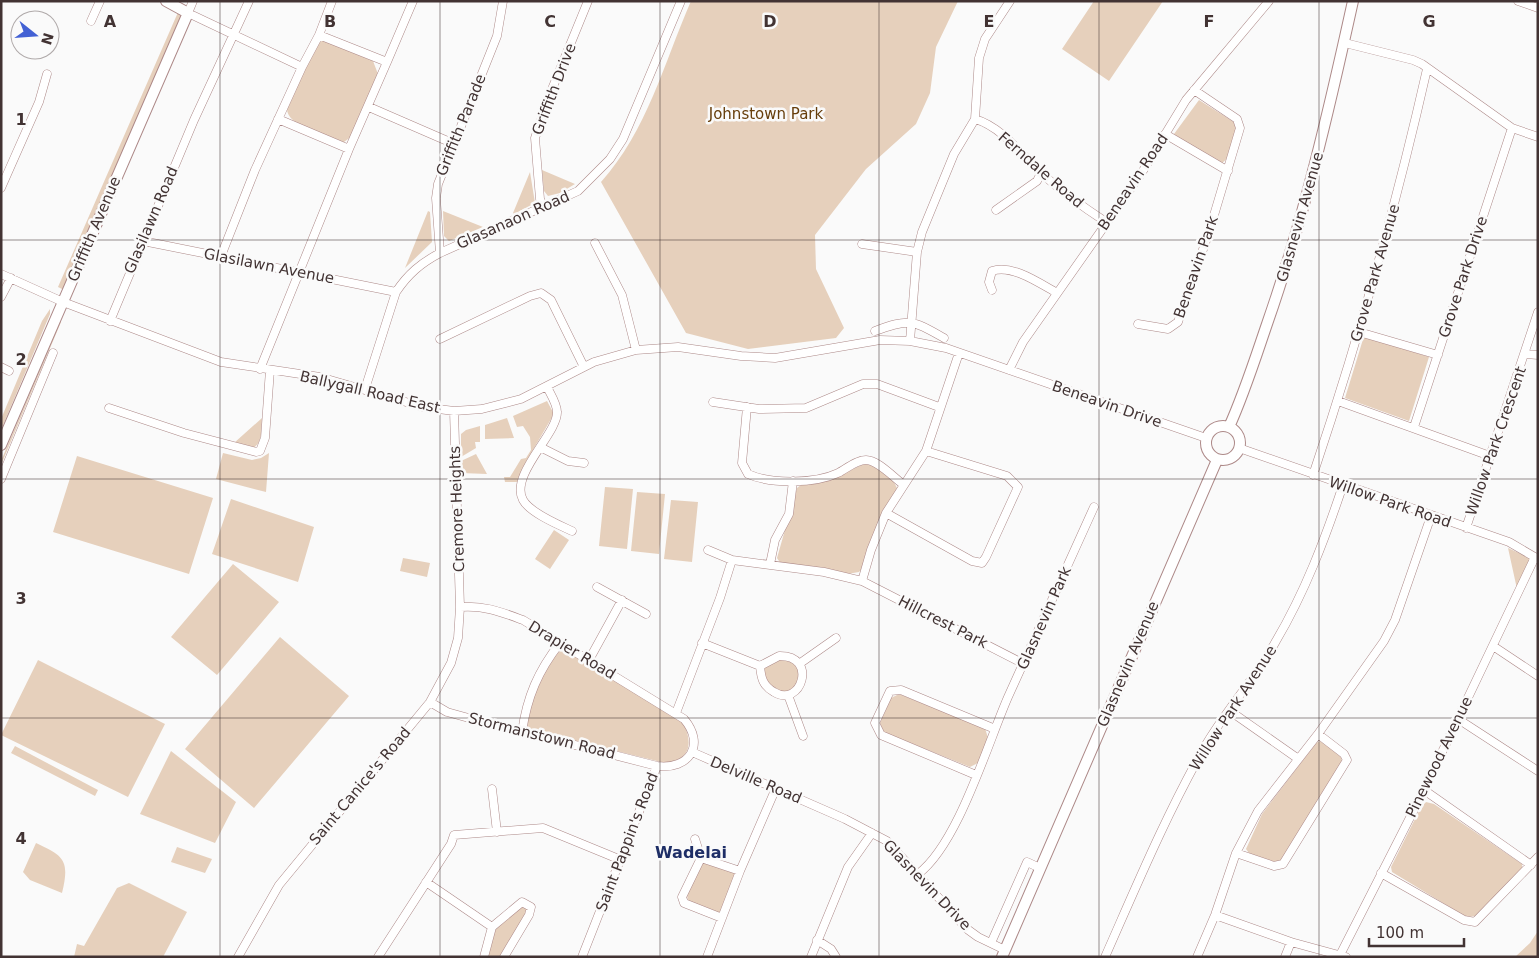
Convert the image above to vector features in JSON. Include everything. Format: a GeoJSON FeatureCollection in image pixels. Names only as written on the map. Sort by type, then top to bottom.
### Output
{"type":"FeatureCollection","features":[{"type":"Feature","properties":{"kind":"main road"},"geometry":{"type":"LineString","coordinates":[[166,1],[188,13]]}},
{"type":"Feature","properties":{"kind":"main road","name":"Glasnevin Avenue"},"geometry":{"type":"LineString","coordinates":[[1228,427],[1252,368],[1298,229],[1321,147],[1353,1]]}},
{"type":"Feature","properties":{"kind":"main road","name":"Griffith Avenue"},"geometry":{"type":"LineString","coordinates":[[1,446],[188,13]]}},
{"type":"Feature","properties":{"kind":"main road"},"geometry":{"type":"LineString","coordinates":[[1218,427],[1228,427],[1239,438],[1239,448],[1233,457],[1217,460],[1209,453],[1206,438],[1218,427]]}},
{"type":"Feature","properties":{"kind":"main road","name":"Glasnevin Avenue"},"geometry":{"type":"LineString","coordinates":[[1004,953],[1217,460]]}},
{"type":"Feature","properties":{"kind":"street"},"geometry":{"type":"LineString","coordinates":[[91,21],[100,1]]}},
{"type":"Feature","properties":{"kind":"street"},"geometry":{"type":"LineString","coordinates":[[193,1],[188,13],[233,36],[302,67]]}},
{"type":"Feature","properties":{"kind":"street","name":"Glasilawn Road"},"geometry":{"type":"LineString","coordinates":[[110,321],[194,120],[249,1]]}},
{"type":"Feature","properties":{"kind":"street"},"geometry":{"type":"LineString","coordinates":[[221,256],[255,170],[319,34],[332,1]]}},
{"type":"Feature","properties":{"kind":"street"},"geometry":{"type":"LineString","coordinates":[[260,369],[298,271],[413,1]]}},
{"type":"Feature","properties":{"kind":"street","name":"Griffith Parade"},"geometry":{"type":"LineString","coordinates":[[440,253],[436,198],[441,171],[497,36],[504,1]]}},
{"type":"Feature","properties":{"kind":"street","name":"Griffith Drive"},"geometry":{"type":"LineString","coordinates":[[544,208],[539,191],[534,138],[588,1]]}},
{"type":"Feature","properties":{"kind":"street","name":"Glasanaon Road"},"geometry":{"type":"LineString","coordinates":[[364,390],[396,292],[405,278],[418,265],[440,253],[544,208],[578,191],[610,158],[623,139],[681,1]]}},
{"type":"Feature","properties":{"kind":"street"},"geometry":{"type":"LineString","coordinates":[[910,341],[917,252],[932,204],[954,154],[975,119],[979,58],[991,26],[1010,1]]}},
{"type":"Feature","properties":{"kind":"street","name":"Beneavin Road"},"geometry":{"type":"LineString","coordinates":[[1009,370],[1014,356],[1139,176],[1194,90],[1269,1]]}},
{"type":"Feature","properties":{"kind":"street"},"geometry":{"type":"LineString","coordinates":[[1518,1],[1538,8]]}},
{"type":"Feature","properties":{"kind":"street"},"geometry":{"type":"LineString","coordinates":[[319,34],[387,62]]}},
{"type":"Feature","properties":{"kind":"street"},"geometry":{"type":"LineString","coordinates":[[1345,43],[1413,60],[1428,68],[1512,128],[1538,137]]}},
{"type":"Feature","properties":{"kind":"street","name":"Grove Park Avenue"},"geometry":{"type":"LineString","coordinates":[[1313,475],[1359,332],[1407,158],[1428,68]]}},
{"type":"Feature","properties":{"kind":"street"},"geometry":{"type":"LineString","coordinates":[[1,188],[39,102],[47,74]]}},
{"type":"Feature","properties":{"kind":"street","name":"Beneavin Park"},"geometry":{"type":"LineString","coordinates":[[1138,324],[1168,329],[1178,322],[1228,171],[1240,128],[1239,122],[1194,90]]}},
{"type":"Feature","properties":{"kind":"street"},"geometry":{"type":"LineString","coordinates":[[369,107],[452,143]]}},
{"type":"Feature","properties":{"kind":"street"},"geometry":{"type":"LineString","coordinates":[[278,119],[349,149]]}},
{"type":"Feature","properties":{"kind":"street","name":"Ferndale Road"},"geometry":{"type":"LineString","coordinates":[[975,119],[988,125],[1005,138],[1041,173],[1106,222]]}},
{"type":"Feature","properties":{"kind":"street","name":"Grove Park Drive"},"geometry":{"type":"LineString","coordinates":[[1414,427],[1512,128]]}},
{"type":"Feature","properties":{"kind":"street"},"geometry":{"type":"LineString","coordinates":[[1165,134],[1228,171]]}},
{"type":"Feature","properties":{"kind":"street"},"geometry":{"type":"LineString","coordinates":[[996,210],[1037,181],[1041,173]]}},
{"type":"Feature","properties":{"kind":"street","name":"Glasilawn Avenue"},"geometry":{"type":"LineString","coordinates":[[142,241],[396,292]]}},
{"type":"Feature","properties":{"kind":"street"},"geometry":{"type":"LineString","coordinates":[[595,243],[622,295],[636,350]]}},
{"type":"Feature","properties":{"kind":"street"},"geometry":{"type":"LineString","coordinates":[[862,244],[917,252]]}},
{"type":"Feature","properties":{"kind":"street"},"geometry":{"type":"LineString","coordinates":[[992,290],[990,276],[992,271],[997,269],[1008,270],[1057,293]]}},
{"type":"Feature","properties":{"kind":"street","name":"Ballygall Road East"},"geometry":{"type":"LineString","coordinates":[[1,274],[110,321],[221,362],[327,379],[423,407],[454,411],[497,406],[547,387],[584,367],[610,356],[636,350],[678,348],[765,358],[880,340],[910,341],[959,353],[1009,370]]}},
{"type":"Feature","properties":{"kind":"street"},"geometry":{"type":"LineString","coordinates":[[1,298],[11,278]]}},
{"type":"Feature","properties":{"kind":"street"},"geometry":{"type":"LineString","coordinates":[[440,339],[512,304],[541,293],[551,300],[584,367]]}},
{"type":"Feature","properties":{"kind":"street","name":"Willow Park Crescent"},"geometry":{"type":"LineString","coordinates":[[1466,528],[1526,354],[1538,312]]}},
{"type":"Feature","properties":{"kind":"street"},"geometry":{"type":"LineString","coordinates":[[875,331],[901,321],[911,322],[917,323],[944,338]]}},
{"type":"Feature","properties":{"kind":"street"},"geometry":{"type":"LineString","coordinates":[[1359,332],[1438,355]]}},
{"type":"Feature","properties":{"kind":"street"},"geometry":{"type":"LineString","coordinates":[[1,479],[53,353]]}},
{"type":"Feature","properties":{"kind":"street"},"geometry":{"type":"LineString","coordinates":[[862,582],[871,550],[886,513],[926,451],[959,353]]}},
{"type":"Feature","properties":{"kind":"street","name":"Willow Park Crescent"},"geometry":{"type":"LineString","coordinates":[[1526,354],[1538,355]]}},
{"type":"Feature","properties":{"kind":"street"},"geometry":{"type":"LineString","coordinates":[[109,408],[184,433],[256,452],[260,451],[264,438],[270,370]]}},
{"type":"Feature","properties":{"kind":"street","name":"Beneavin Drive"},"geometry":{"type":"LineString","coordinates":[[1009,370],[1206,438]]}},
{"type":"Feature","properties":{"kind":"street"},"geometry":{"type":"LineString","coordinates":[[713,402],[784,410],[806,408],[863,384],[877,384],[939,408]]}},
{"type":"Feature","properties":{"kind":"street"},"geometry":{"type":"LineString","coordinates":[[547,387],[556,405],[557,418],[523,477],[521,488],[523,500],[538,514],[572,531]]}},
{"type":"Feature","properties":{"kind":"street"},"geometry":{"type":"LineString","coordinates":[[1338,401],[1490,456]]}},
{"type":"Feature","properties":{"kind":"street"},"geometry":{"type":"LineString","coordinates":[[747,407],[744,468],[748,474],[757,479],[793,481],[829,477],[866,460],[873,462],[904,485]]}},
{"type":"Feature","properties":{"kind":"street","name":"Cremore Heights"},"geometry":{"type":"LineString","coordinates":[[454,411],[460,607]]}},
{"type":"Feature","properties":{"kind":"street"},"geometry":{"type":"LineString","coordinates":[[540,447],[568,461],[584,463]]}},
{"type":"Feature","properties":{"kind":"street","name":"Willow Park Road"},"geometry":{"type":"LineString","coordinates":[[1239,448],[1518,546],[1536,558]]}},
{"type":"Feature","properties":{"kind":"street"},"geometry":{"type":"LineString","coordinates":[[886,513],[972,561],[982,563],[1018,487],[1006,476],[926,451]]}},
{"type":"Feature","properties":{"kind":"street"},"geometry":{"type":"LineString","coordinates":[[770,564],[775,540],[789,514],[793,481]]}},
{"type":"Feature","properties":{"kind":"street","name":"Willow Park Avenue"},"geometry":{"type":"LineString","coordinates":[[1105,957],[1179,796],[1205,746],[1276,642],[1298,600],[1316,561],[1343,485]]}},
{"type":"Feature","properties":{"kind":"street","name":"Glasnevin Park"},"geometry":{"type":"LineString","coordinates":[[918,874],[948,839],[1094,507]]}},
{"type":"Feature","properties":{"kind":"street"},"geometry":{"type":"LineString","coordinates":[[1197,957],[1215,915],[1236,853],[1258,811],[1297,758],[1318,734],[1384,640],[1395,620],[1431,516]]}},
{"type":"Feature","properties":{"kind":"street","name":"Hillcrest Park"},"geometry":{"type":"LineString","coordinates":[[708,550],[732,560],[824,572],[862,582],[1024,664]]}},
{"type":"Feature","properties":{"kind":"street","name":"Pinewood Avenue"},"geometry":{"type":"LineString","coordinates":[[1343,956],[1381,872],[1424,790],[1536,558]]}},
{"type":"Feature","properties":{"kind":"street"},"geometry":{"type":"LineString","coordinates":[[692,752],[694,738],[692,728],[676,713],[732,560]]}},
{"type":"Feature","properties":{"kind":"street"},"geometry":{"type":"LineString","coordinates":[[598,587],[646,614]]}},
{"type":"Feature","properties":{"kind":"street"},"geometry":{"type":"LineString","coordinates":[[589,660],[622,600]]}},
{"type":"Feature","properties":{"kind":"street","name":"Drapier Road"},"geometry":{"type":"LineString","coordinates":[[460,607],[475,606],[497,610],[522,620],[676,713]]}},
{"type":"Feature","properties":{"kind":"street","name":"Saint Canice's Road"},"geometry":{"type":"LineString","coordinates":[[238,957],[279,885],[430,702],[451,663],[458,638],[460,607]]}},
{"type":"Feature","properties":{"kind":"street"},"geometry":{"type":"LineString","coordinates":[[799,664],[836,638]]}},
{"type":"Feature","properties":{"kind":"street"},"geometry":{"type":"LineString","coordinates":[[522,732],[532,688],[542,668],[560,643]]}},
{"type":"Feature","properties":{"kind":"street"},"geometry":{"type":"LineString","coordinates":[[702,643],[760,666],[779,656],[785,656],[799,664],[803,677],[799,687],[788,695],[777,694],[764,684],[760,666]]}},
{"type":"Feature","properties":{"kind":"street"},"geometry":{"type":"LineString","coordinates":[[1493,646],[1538,676]]}},
{"type":"Feature","properties":{"kind":"street"},"geometry":{"type":"LineString","coordinates":[[976,775],[881,735],[875,723],[890,691],[901,690],[995,729]]}},
{"type":"Feature","properties":{"kind":"street"},"geometry":{"type":"LineString","coordinates":[[788,695],[803,736]]}},
{"type":"Feature","properties":{"kind":"street","name":"Stormanstown Road"},"geometry":{"type":"LineString","coordinates":[[430,702],[447,712],[657,766]]}},
{"type":"Feature","properties":{"kind":"street"},"geometry":{"type":"LineString","coordinates":[[1230,711],[1297,758]]}},
{"type":"Feature","properties":{"kind":"street"},"geometry":{"type":"LineString","coordinates":[[1458,719],[1538,771]]}},
{"type":"Feature","properties":{"kind":"street"},"geometry":{"type":"LineString","coordinates":[[1236,853],[1274,866],[1283,864],[1347,760],[1344,754],[1318,734]]}},
{"type":"Feature","properties":{"kind":"street","name":"Saint Pappin's Road"},"geometry":{"type":"LineString","coordinates":[[582,957],[657,766],[670,767],[679,764],[692,752]]}},
{"type":"Feature","properties":{"kind":"street","name":"Delville Road"},"geometry":{"type":"LineString","coordinates":[[692,752],[821,809]]}},
{"type":"Feature","properties":{"kind":"street"},"geometry":{"type":"LineString","coordinates":[[492,788],[497,832]]}},
{"type":"Feature","properties":{"kind":"street"},"geometry":{"type":"LineString","coordinates":[[707,957],[740,871],[776,788]]}},
{"type":"Feature","properties":{"kind":"street"},"geometry":{"type":"LineString","coordinates":[[1424,790],[1531,865]]}},
{"type":"Feature","properties":{"kind":"street","name":"Glasnevin Drive"},"geometry":{"type":"LineString","coordinates":[[821,809],[872,832],[887,841],[967,929],[992,943],[1004,953]]}},
{"type":"Feature","properties":{"kind":"street"},"geometry":{"type":"LineString","coordinates":[[378,957],[451,844],[454,835],[543,828],[621,860]]}},
{"type":"Feature","properties":{"kind":"street"},"geometry":{"type":"LineString","coordinates":[[811,957],[848,867],[872,832]]}},
{"type":"Feature","properties":{"kind":"street"},"geometry":{"type":"LineString","coordinates":[[695,839],[701,858],[682,897],[684,903],[722,918]]}},
{"type":"Feature","properties":{"kind":"street"},"geometry":{"type":"LineString","coordinates":[[1381,872],[1464,920],[1475,922],[1538,857]]}},
{"type":"Feature","properties":{"kind":"street"},"geometry":{"type":"LineString","coordinates":[[701,858],[740,871]]}},
{"type":"Feature","properties":{"kind":"street"},"geometry":{"type":"LineString","coordinates":[[992,943],[1027,862],[1040,868]]}},
{"type":"Feature","properties":{"kind":"street"},"geometry":{"type":"LineString","coordinates":[[426,882],[492,927]]}},
{"type":"Feature","properties":{"kind":"street"},"geometry":{"type":"LineString","coordinates":[[1013,895],[1025,901]]}},
{"type":"Feature","properties":{"kind":"street"},"geometry":{"type":"LineString","coordinates":[[484,957],[492,927],[522,902],[531,907],[504,957]]}},
{"type":"Feature","properties":{"kind":"street"},"geometry":{"type":"LineString","coordinates":[[1215,915],[1291,942],[1343,956]]}},
{"type":"Feature","properties":{"kind":"street"},"geometry":{"type":"LineString","coordinates":[[817,940],[831,949],[836,957]]}},
{"type":"Feature","properties":{"kind":"street"},"geometry":{"type":"LineString","coordinates":[[1285,957],[1291,942]]}},
{"type":"Feature","properties":{"kind":"green space","name":"Johnstown Park"},"geometry":{"type":"Polygon","coordinates":[[[691,1],[958,1],[936,47],[930,93],[916,124],[866,169],[815,235],[816,269],[844,328],[836,338],[748,349],[686,333],[601,182],[631,141],[643,119],[691,1]]]}},
{"type":"Feature","properties":{"kind":"green space"},"geometry":{"type":"Polygon","coordinates":[[[1094,1],[1163,1],[1109,81],[1062,49],[1094,1]]]}},
{"type":"Feature","properties":{"kind":"green space"},"geometry":{"type":"Polygon","coordinates":[[[179,10],[188,14],[66,291],[58,287],[179,10]]]}},
{"type":"Feature","properties":{"kind":"green space"},"geometry":{"type":"Polygon","coordinates":[[[323,40],[373,61],[378,74],[352,136],[344,142],[323,136],[299,125],[289,115],[287,109],[315,46],[323,40]]]}},
{"type":"Feature","properties":{"kind":"green space"},"geometry":{"type":"Polygon","coordinates":[[[1199,100],[1237,124],[1229,157],[1221,164],[1187,145],[1174,134],[1199,100]]]}},
{"type":"Feature","properties":{"kind":"green space"},"geometry":{"type":"Polygon","coordinates":[[[542,170],[575,184],[560,193],[548,196],[544,191],[542,170]]]}},
{"type":"Feature","properties":{"kind":"green space"},"geometry":{"type":"Polygon","coordinates":[[[530,172],[535,203],[514,214],[513,213],[530,172]]]}},
{"type":"Feature","properties":{"kind":"green space"},"geometry":{"type":"Polygon","coordinates":[[[428,211],[430,212],[432,242],[405,268],[428,211]]]}},
{"type":"Feature","properties":{"kind":"green space"},"geometry":{"type":"Polygon","coordinates":[[[443,211],[483,227],[449,241],[444,236],[443,211]]]}},
{"type":"Feature","properties":{"kind":"green space"},"geometry":{"type":"Polygon","coordinates":[[[50,309],[50,314],[1,430],[1,419],[42,321],[50,309]]]}},
{"type":"Feature","properties":{"kind":"green space"},"geometry":{"type":"Polygon","coordinates":[[[61,322],[1,465],[1,461],[61,322]]]}},
{"type":"Feature","properties":{"kind":"green space"},"geometry":{"type":"Polygon","coordinates":[[[1364,336],[1429,357],[1409,421],[1345,398],[1364,336]]]}},
{"type":"Feature","properties":{"kind":"green space"},"geometry":{"type":"Polygon","coordinates":[[[547,401],[554,414],[527,460],[518,482],[505,482],[504,477],[510,477],[521,459],[526,458],[531,450],[530,437],[523,426],[517,427],[513,416],[547,401]]]}},
{"type":"Feature","properties":{"kind":"green space"},"geometry":{"type":"Polygon","coordinates":[[[262,418],[261,435],[256,446],[253,448],[234,443],[262,418]]]}},
{"type":"Feature","properties":{"kind":"green space"},"geometry":{"type":"Polygon","coordinates":[[[507,418],[514,438],[485,439],[485,425],[507,418]]]}},
{"type":"Feature","properties":{"kind":"green space"},"geometry":{"type":"Polygon","coordinates":[[[480,426],[480,442],[475,442],[476,448],[461,457],[461,434],[466,430],[480,426]]]}},
{"type":"Feature","properties":{"kind":"green space"},"geometry":{"type":"Polygon","coordinates":[[[223,453],[252,460],[261,458],[269,453],[266,492],[216,479],[223,453]]]}},
{"type":"Feature","properties":{"kind":"green space"},"geometry":{"type":"Polygon","coordinates":[[[476,454],[487,474],[461,473],[461,461],[476,454]]]}},
{"type":"Feature","properties":{"kind":"green space"},"geometry":{"type":"Polygon","coordinates":[[[77,456],[213,498],[189,574],[53,532],[77,456]]]}},
{"type":"Feature","properties":{"kind":"green space"},"geometry":{"type":"Polygon","coordinates":[[[864,464],[874,466],[884,472],[897,488],[863,568],[859,572],[847,574],[825,568],[781,564],[777,558],[797,488],[802,484],[830,480],[864,464]]]}},
{"type":"Feature","properties":{"kind":"green space"},"geometry":{"type":"Polygon","coordinates":[[[605,487],[633,489],[627,549],[599,546],[605,487]]]}},
{"type":"Feature","properties":{"kind":"green space"},"geometry":{"type":"Polygon","coordinates":[[[637,492],[665,494],[659,554],[631,551],[637,492]]]}},
{"type":"Feature","properties":{"kind":"green space"},"geometry":{"type":"Polygon","coordinates":[[[231,499],[314,527],[298,582],[212,554],[231,499]]]}},
{"type":"Feature","properties":{"kind":"green space"},"geometry":{"type":"Polygon","coordinates":[[[671,500],[698,502],[692,562],[664,559],[671,500]]]}},
{"type":"Feature","properties":{"kind":"green space"},"geometry":{"type":"Polygon","coordinates":[[[554,530],[569,540],[550,569],[535,559],[554,530]]]}},
{"type":"Feature","properties":{"kind":"green space"},"geometry":{"type":"Polygon","coordinates":[[[1508,548],[1532,559],[1517,589],[1508,548]]]}},
{"type":"Feature","properties":{"kind":"green space"},"geometry":{"type":"Polygon","coordinates":[[[403,558],[430,563],[427,577],[400,571],[403,558]]]}},
{"type":"Feature","properties":{"kind":"green space"},"geometry":{"type":"Polygon","coordinates":[[[233,564],[279,602],[217,675],[171,637],[233,564]]]}},
{"type":"Feature","properties":{"kind":"green space"},"geometry":{"type":"Polygon","coordinates":[[[280,637],[349,696],[254,808],[185,749],[280,637]]]}},
{"type":"Feature","properties":{"kind":"green space"},"geometry":{"type":"Polygon","coordinates":[[[564,649],[683,723],[687,731],[687,752],[678,760],[661,762],[527,729],[528,710],[543,672],[557,653],[564,649]]]}},
{"type":"Feature","properties":{"kind":"green space"},"geometry":{"type":"Polygon","coordinates":[[[775,659],[793,661],[799,670],[797,686],[788,692],[772,690],[763,675],[764,666],[775,659]]]}},
{"type":"Feature","properties":{"kind":"green space"},"geometry":{"type":"Polygon","coordinates":[[[38,660],[165,724],[128,797],[1,735],[38,660]]]}},
{"type":"Feature","properties":{"kind":"green space"},"geometry":{"type":"Polygon","coordinates":[[[899,694],[985,728],[988,738],[978,763],[970,767],[883,732],[880,723],[891,698],[899,694]]]}},
{"type":"Feature","properties":{"kind":"green space"},"geometry":{"type":"Polygon","coordinates":[[[1320,741],[1340,755],[1343,764],[1282,861],[1272,862],[1257,859],[1246,849],[1262,814],[1316,743],[1320,741]]]}},
{"type":"Feature","properties":{"kind":"green space"},"geometry":{"type":"Polygon","coordinates":[[[15,746],[98,790],[95,796],[11,753],[15,746]]]}},
{"type":"Feature","properties":{"kind":"green space"},"geometry":{"type":"Polygon","coordinates":[[[171,751],[236,802],[215,843],[140,814],[171,751]]]}},
{"type":"Feature","properties":{"kind":"green space"},"geometry":{"type":"Polygon","coordinates":[[[1426,802],[1434,804],[1522,864],[1522,868],[1477,916],[1466,917],[1392,872],[1391,867],[1421,807],[1426,802]]]}},
{"type":"Feature","properties":{"kind":"green space"},"geometry":{"type":"Polygon","coordinates":[[[36,843],[63,860],[65,873],[62,893],[30,880],[23,872],[36,843]]]}},
{"type":"Feature","properties":{"kind":"green space"},"geometry":{"type":"Polygon","coordinates":[[[177,847],[212,859],[205,873],[171,862],[177,847]]]}},
{"type":"Feature","properties":{"kind":"green space"},"geometry":{"type":"Polygon","coordinates":[[[704,860],[737,874],[721,915],[688,901],[687,895],[704,860]]]}},
{"type":"Feature","properties":{"kind":"green space"},"geometry":{"type":"Polygon","coordinates":[[[129,883],[187,912],[163,957],[74,957],[77,944],[84,946],[117,888],[129,883]]]}},
{"type":"Feature","properties":{"kind":"green space"},"geometry":{"type":"Polygon","coordinates":[[[523,903],[530,906],[505,957],[485,957],[495,929],[523,903]]]}},
{"type":"Feature","properties":{"kind":"green space"},"geometry":{"type":"Polygon","coordinates":[[[1538,931],[1538,957],[1515,957],[1530,943],[1538,931]]]}},
{"type":"Feature","properties":{"kind":"district","name":"Wadelai"},"geometry":{"type":"Point","coordinates":[691,852]}}]}
